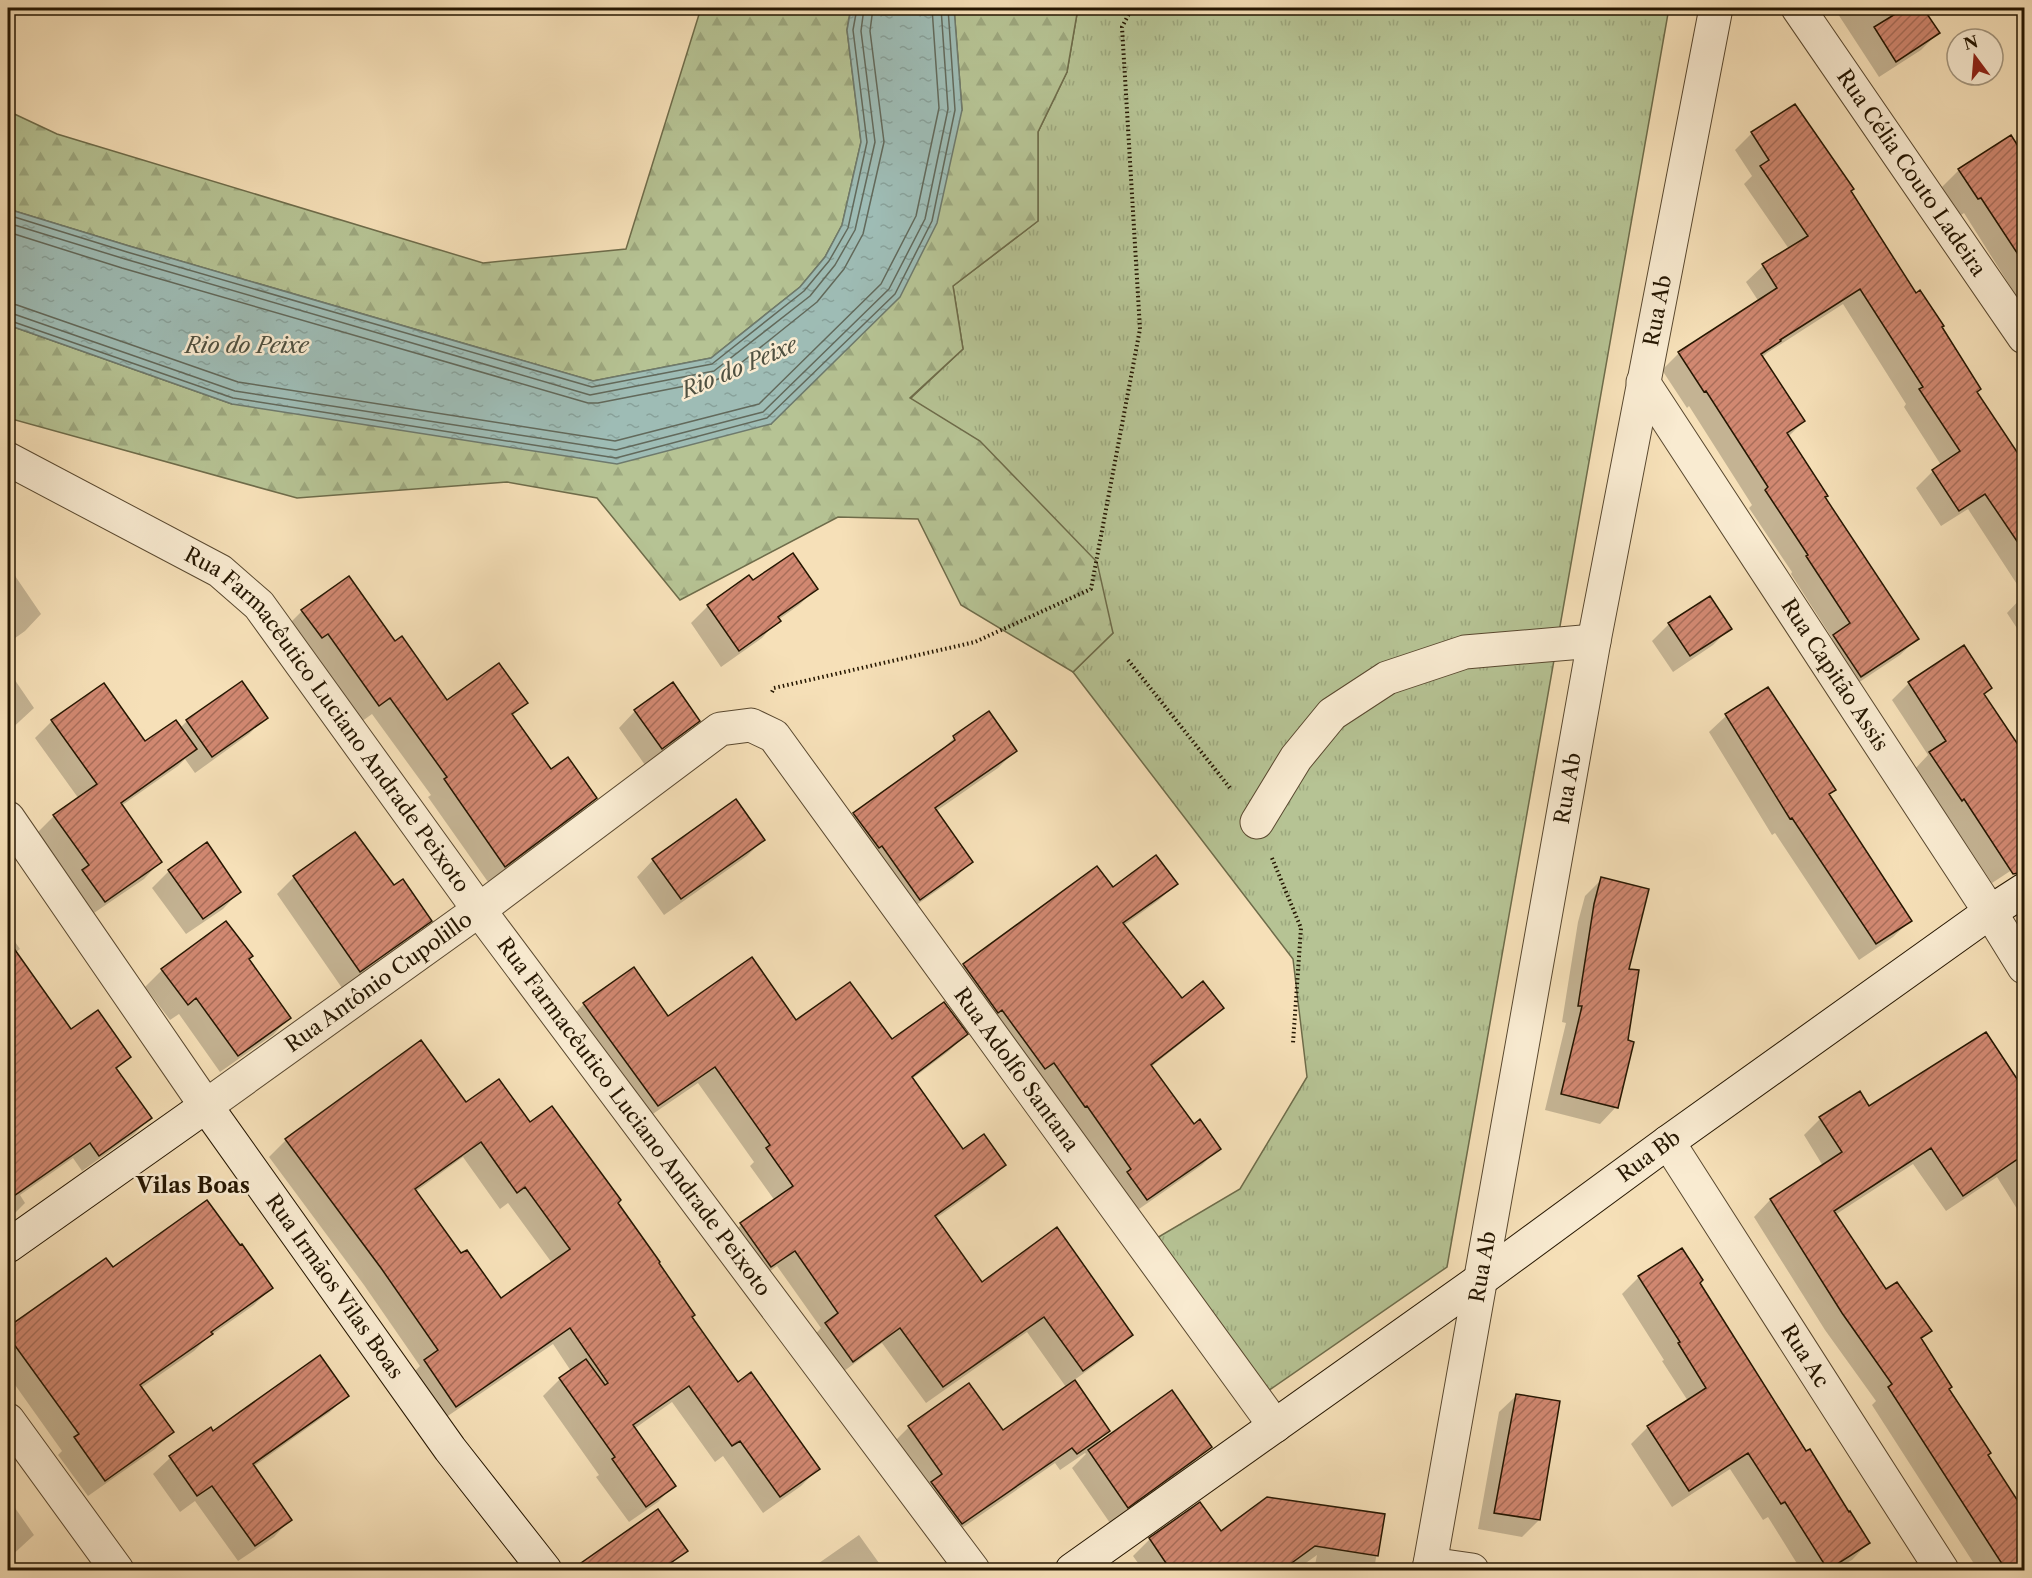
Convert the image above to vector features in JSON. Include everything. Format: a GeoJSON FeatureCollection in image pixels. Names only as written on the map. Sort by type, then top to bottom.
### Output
{"type":"FeatureCollection","features":[{"type":"Feature","properties":{"kind":"street","name":"Rua Ab"},"geometry":{"type":"LineString","coordinates":[[1431,1567],[1594,641],[1642,382],[1716,8]]}},
{"type":"Feature","properties":{"kind":"street","name":"Rua Célia Couto Ladeira"},"geometry":{"type":"LineString","coordinates":[[1798,8],[2025,337]]}},
{"type":"Feature","properties":{"kind":"street","name":"Rua Capitão Assis"},"geometry":{"type":"LineString","coordinates":[[1642,382],[2025,967]]}},
{"type":"Feature","properties":{"kind":"street","name":"Rua Farmacêutico Luciano Andrade Peixoto"},"geometry":{"type":"LineString","coordinates":[[8,459],[220,572],[259,605],[479,910],[973,1570]]}},
{"type":"Feature","properties":{"kind":"street"},"geometry":{"type":"LineString","coordinates":[[1257,822],[1296,758],[1332,714],[1387,678],[1465,652],[1594,641]]}},
{"type":"Feature","properties":{"kind":"street","name":"Rua Antônio Cupolillo"},"geometry":{"type":"LineString","coordinates":[[8,1246],[479,910],[720,729],[751,725]]}},
{"type":"Feature","properties":{"kind":"street","name":"Rua Adolfo Santana"},"geometry":{"type":"LineString","coordinates":[[751,725],[774,736],[1275,1426]]}},
{"type":"Feature","properties":{"kind":"street","name":"Rua Irmãos Vilas Boas"},"geometry":{"type":"LineString","coordinates":[[8,818],[206,1106],[443,1439],[544,1570]]}},
{"type":"Feature","properties":{"kind":"street","name":"Rua Bb"},"geometry":{"type":"LineString","coordinates":[[1072,1570],[1480,1280],[1668,1142],[1990,912],[2025,890]]}},
{"type":"Feature","properties":{"kind":"street","name":"Rua Ac"},"geometry":{"type":"LineString","coordinates":[[1668,1142],[1942,1570]]}},
{"type":"Feature","properties":{"kind":"street"},"geometry":{"type":"LineString","coordinates":[[8,1420],[117,1570]]}},
{"type":"Feature","properties":{"kind":"street"},"geometry":{"type":"LineString","coordinates":[[1431,1567],[1472,1570]]}},
{"type":"Feature","properties":{"kind":"path"},"geometry":{"type":"LineString","coordinates":[[751,725],[774,688],[975,642],[1091,589],[1140,329],[1122,27],[1132,8]]}},
{"type":"Feature","properties":{"kind":"green space"},"geometry":{"type":"Polygon","coordinates":[[[701,8],[851,8],[847,30],[861,142],[842,225],[825,257],[800,287],[711,358],[593,381],[8,209],[8,111],[57,134],[483,263],[626,249],[701,8]]]}},
{"type":"Feature","properties":{"kind":"green space"},"geometry":{"type":"Polygon","coordinates":[[[954,8],[1078,8],[1067,72],[1038,132],[1038,221],[953,286],[963,349],[910,398],[980,441],[1097,562],[1113,633],[1073,672],[961,605],[918,519],[838,517],[680,600],[597,498],[507,482],[297,498],[8,418],[8,325],[232,404],[771,424],[962,110],[954,8]]]}},
{"type":"Feature","properties":{"kind":"green space"},"geometry":{"type":"Polygon","coordinates":[[[1078,8],[1669,8],[1447,1267],[1265,1393],[1150,1242],[1240,1189],[1307,1077],[1293,959],[1073,672],[1113,633],[910,399],[963,349],[953,286],[1038,221],[1038,132],[1067,72],[1078,8]]]}},
{"type":"Feature","properties":{"kind":"water","name":"Rio do Peixe"},"geometry":{"type":"Polygon","coordinates":[[[851,8],[954,8],[962,110],[937,223],[900,297],[771,424],[617,464],[232,404],[8,325],[8,209],[593,381],[711,358],[800,287],[825,257],[842,225],[861,142],[847,30],[851,8]]]}},
{"type":"Feature","properties":{"kind":"building"},"geometry":{"type":"Polygon","coordinates":[[[1905,8],[1923,8],[1940,33],[1896,62],[1874,27],[1905,8]]]}},
{"type":"Feature","properties":{"kind":"building"},"geometry":{"type":"Polygon","coordinates":[[[1795,104],[1854,189],[1851,191],[1916,293],[1920,290],[1944,326],[1942,327],[1981,389],[1977,392],[2025,464],[2025,553],[1985,494],[1959,511],[1932,470],[1960,451],[1919,389],[1923,387],[1860,289],[1761,354],[1805,421],[1787,433],[1828,496],[1825,497],[1919,639],[1861,677],[1833,635],[1850,623],[1765,490],[1768,487],[1678,352],[1777,288],[1762,264],[1808,236],[1760,166],[1769,160],[1751,132],[1795,104]]]}},
{"type":"Feature","properties":{"kind":"building"},"geometry":{"type":"Polygon","coordinates":[[[2011,135],[2025,157],[2025,265],[1981,198],[1978,199],[1958,169],[2011,135]]]}},
{"type":"Feature","properties":{"kind":"building"},"geometry":{"type":"Polygon","coordinates":[[[793,553],[818,589],[778,617],[781,621],[739,651],[707,605],[749,575],[753,580],[793,553]]]}},
{"type":"Feature","properties":{"kind":"building"},"geometry":{"type":"Polygon","coordinates":[[[349,576],[395,641],[402,636],[447,700],[499,663],[528,703],[512,714],[551,769],[568,757],[597,798],[505,867],[444,779],[447,777],[390,698],[379,706],[328,634],[322,638],[301,610],[349,576]]]}},
{"type":"Feature","properties":{"kind":"building"},"geometry":{"type":"Polygon","coordinates":[[[1710,596],[1732,629],[1690,656],[1668,623],[1710,596]]]}},
{"type":"Feature","properties":{"kind":"building"},"geometry":{"type":"Polygon","coordinates":[[[1964,645],[1992,688],[1984,694],[2025,755],[2025,872],[2013,874],[1964,799],[1962,801],[1929,752],[1946,741],[1908,682],[1964,645]]]}},
{"type":"Feature","properties":{"kind":"building"},"geometry":{"type":"Polygon","coordinates":[[[242,681],[268,718],[212,757],[186,720],[242,681]]]}},
{"type":"Feature","properties":{"kind":"building"},"geometry":{"type":"Polygon","coordinates":[[[673,682],[700,721],[662,749],[634,710],[673,682]]]}},
{"type":"Feature","properties":{"kind":"building"},"geometry":{"type":"Polygon","coordinates":[[[104,683],[145,741],[176,720],[197,749],[121,803],[162,862],[105,902],[82,870],[89,865],[53,815],[97,784],[51,720],[104,683]]]}},
{"type":"Feature","properties":{"kind":"building"},"geometry":{"type":"Polygon","coordinates":[[[1768,687],[1836,790],[1829,794],[1912,921],[1876,944],[1792,818],[1790,819],[1725,714],[1768,687]]]}},
{"type":"Feature","properties":{"kind":"building"},"geometry":{"type":"Polygon","coordinates":[[[989,711],[1017,751],[935,808],[973,862],[920,900],[882,846],[879,848],[853,813],[955,740],[953,736],[989,711]]]}},
{"type":"Feature","properties":{"kind":"building"},"geometry":{"type":"Polygon","coordinates":[[[736,799],[765,840],[681,899],[652,859],[736,799]]]}},
{"type":"Feature","properties":{"kind":"building"},"geometry":{"type":"Polygon","coordinates":[[[355,832],[394,885],[403,879],[432,921],[360,972],[293,876],[355,832]]]}},
{"type":"Feature","properties":{"kind":"building"},"geometry":{"type":"Polygon","coordinates":[[[207,842],[241,892],[203,919],[168,870],[207,842]]]}},
{"type":"Feature","properties":{"kind":"building"},"geometry":{"type":"Polygon","coordinates":[[[1156,855],[1178,884],[1123,923],[1182,998],[1203,981],[1224,1008],[1151,1065],[1194,1124],[1200,1119],[1221,1149],[1147,1200],[1127,1172],[1131,1169],[1054,1063],[1045,1069],[1002,1010],[998,1013],[963,964],[1097,866],[1113,887],[1156,855]]]}},
{"type":"Feature","properties":{"kind":"building"},"geometry":{"type":"Polygon","coordinates":[[[1601,877],[1649,889],[1629,969],[1639,970],[1628,1040],[1634,1042],[1618,1108],[1561,1094],[1582,1006],[1578,1006],[1594,904],[1601,877]]]}},
{"type":"Feature","properties":{"kind":"building"},"geometry":{"type":"Polygon","coordinates":[[[226,921],[253,956],[249,959],[291,1018],[238,1056],[196,998],[188,1005],[161,969],[226,921]]]}},
{"type":"Feature","properties":{"kind":"building"},"geometry":{"type":"Polygon","coordinates":[[[8,940],[71,1029],[98,1010],[131,1057],[116,1068],[152,1118],[99,1156],[90,1143],[8,1200],[8,940]]]}},
{"type":"Feature","properties":{"kind":"building"},"geometry":{"type":"Polygon","coordinates":[[[752,957],[796,1020],[850,982],[892,1039],[944,1002],[968,1034],[912,1077],[963,1149],[984,1134],[1006,1165],[935,1216],[982,1282],[1057,1227],[1133,1335],[1083,1371],[1044,1317],[943,1387],[900,1328],[853,1362],[825,1323],[838,1313],[795,1251],[771,1267],[740,1223],[793,1186],[766,1148],[770,1145],[715,1067],[658,1106],[583,1003],[634,967],[668,1016],[752,957]]]}},
{"type":"Feature","properties":{"kind":"building"},"geometry":{"type":"Polygon","coordinates":[[[1986,1032],[2025,1091],[2025,1154],[1963,1196],[1931,1148],[1834,1211],[1886,1289],[1897,1282],[1932,1331],[1921,1338],[1952,1387],[1949,1389],[1991,1453],[1988,1455],[2025,1512],[2025,1570],[2006,1570],[1888,1387],[1892,1384],[1842,1313],[1770,1199],[1842,1152],[1819,1117],[1860,1091],[1869,1106],[1986,1032]]]}},
{"type":"Feature","properties":{"kind":"building"},"geometry":{"type":"Polygon","coordinates":[[[421,1040],[466,1102],[499,1079],[530,1122],[552,1106],[621,1200],[618,1203],[660,1262],[695,1315],[692,1317],[738,1382],[751,1372],[820,1469],[780,1497],[740,1441],[732,1446],[689,1386],[633,1425],[676,1486],[646,1507],[612,1459],[615,1457],[559,1378],[586,1359],[605,1385],[608,1383],[570,1328],[456,1407],[424,1360],[438,1350],[381,1268],[285,1139],[421,1040]],[[481,1142],[415,1189],[461,1253],[467,1250],[501,1298],[570,1249],[525,1187],[517,1193],[481,1142]]]}},
{"type":"Feature","properties":{"kind":"building"},"geometry":{"type":"Polygon","coordinates":[[[207,1200],[273,1288],[211,1332],[213,1334],[140,1385],[174,1432],[105,1481],[74,1437],[79,1434],[8,1336],[8,1327],[106,1258],[113,1267],[207,1200]]]}},
{"type":"Feature","properties":{"kind":"building"},"geometry":{"type":"Polygon","coordinates":[[[1682,1248],[1703,1280],[1700,1283],[1806,1451],[1810,1449],[1870,1543],[1828,1570],[1785,1502],[1781,1504],[1748,1453],[1689,1491],[1647,1426],[1706,1388],[1638,1276],[1682,1248]]]}},
{"type":"Feature","properties":{"kind":"building"},"geometry":{"type":"Polygon","coordinates":[[[320,1355],[349,1396],[253,1464],[292,1520],[255,1546],[212,1486],[197,1496],[169,1456],[211,1427],[213,1431],[320,1355]]]}},
{"type":"Feature","properties":{"kind":"building"},"geometry":{"type":"Polygon","coordinates":[[[1075,1380],[1110,1431],[1077,1454],[1072,1448],[962,1524],[931,1482],[942,1474],[908,1426],[969,1383],[1003,1430],[1075,1380]]]}},
{"type":"Feature","properties":{"kind":"building"},"geometry":{"type":"Polygon","coordinates":[[[1172,1390],[1212,1447],[1128,1508],[1088,1450],[1172,1390]]]}},
{"type":"Feature","properties":{"kind":"building"},"geometry":{"type":"Polygon","coordinates":[[[1516,1394],[1560,1401],[1540,1520],[1494,1513],[1516,1394]]]}},
{"type":"Feature","properties":{"kind":"building"},"geometry":{"type":"Polygon","coordinates":[[[1267,1497],[1385,1514],[1378,1556],[1315,1546],[1282,1570],[1168,1570],[1170,1569],[1149,1538],[1200,1502],[1221,1531],[1267,1497]]]}},
{"type":"Feature","properties":{"kind":"building"},"geometry":{"type":"Polygon","coordinates":[[[658,1509],[688,1551],[660,1570],[571,1570],[658,1509]]]}},
{"type":"Feature","properties":{"kind":"district","name":"Vilas Boas"},"geometry":{"type":"Point","coordinates":[193,1185]}}]}
